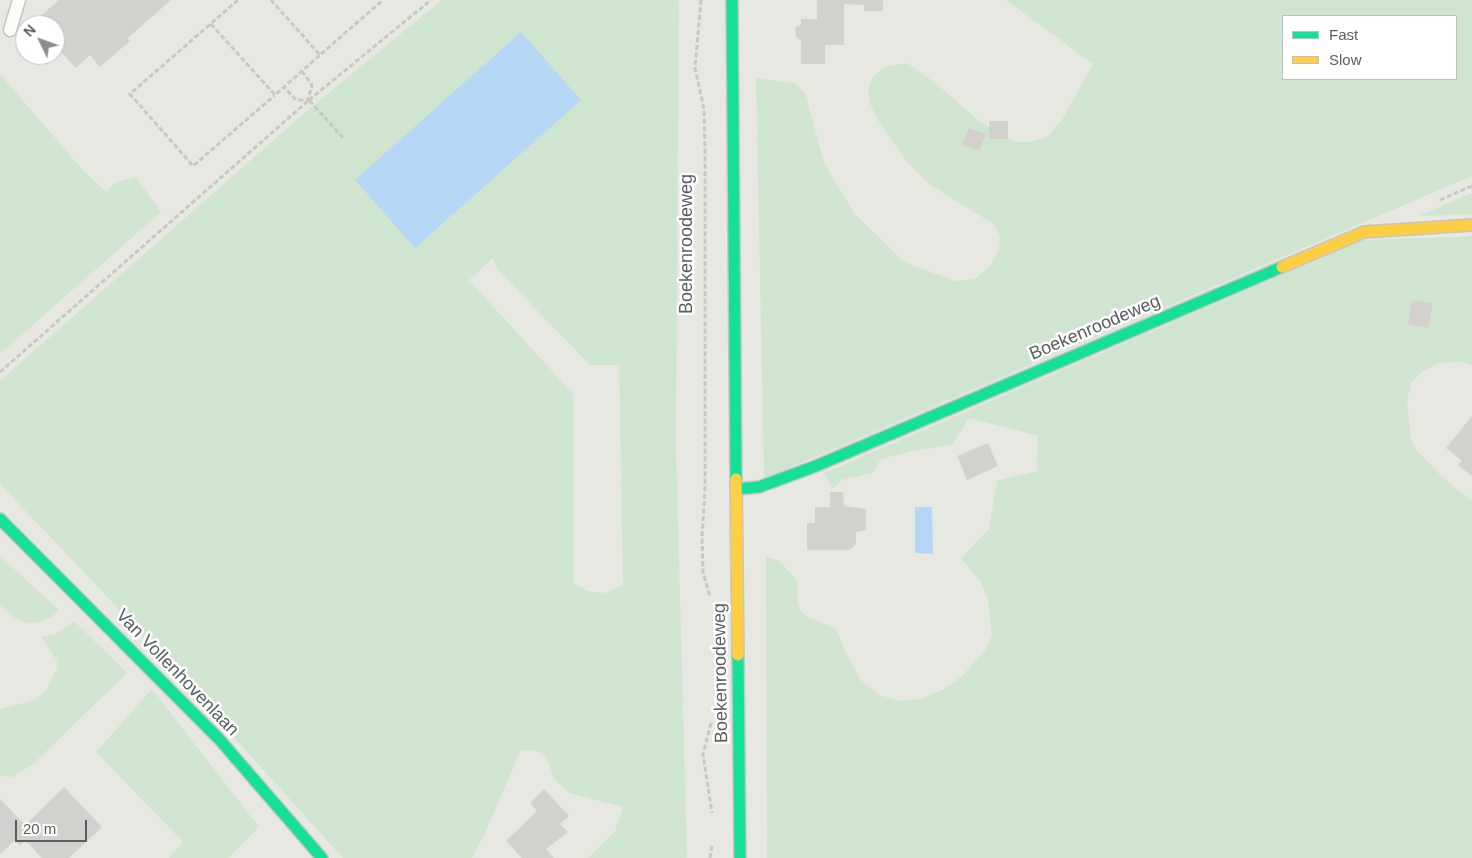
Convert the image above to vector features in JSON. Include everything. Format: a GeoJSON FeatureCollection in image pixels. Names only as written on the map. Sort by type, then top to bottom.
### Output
{"type":"FeatureCollection","features":[{"type":"Feature","properties":{"kind":"street","name":"Boekenroodeweg"},"geometry":{"type":"LineString","coordinates":[[732,0],[740,858]]}},
{"type":"Feature","properties":{"kind":"street","name":"Boekenroodeweg"},"geometry":{"type":"LineString","coordinates":[[737,488],[759,487],[816,466],[1364,232],[1472,225]]}},
{"type":"Feature","properties":{"kind":"street","name":"Van Vollenhovenlaan"},"geometry":{"type":"LineString","coordinates":[[0,519],[219,739],[322,858]]}},
{"type":"Feature","properties":{"kind":"lane"},"geometry":{"type":"LineString","coordinates":[[10,30],[19,0]]}},
{"type":"Feature","properties":{"kind":"path"},"geometry":{"type":"LineString","coordinates":[[238,0],[130,94],[193,166],[384,0]]}},
{"type":"Feature","properties":{"kind":"path"},"geometry":{"type":"LineString","coordinates":[[271,0],[320,55]]}},
{"type":"Feature","properties":{"kind":"path"},"geometry":{"type":"LineString","coordinates":[[0,372],[308,100],[431,0]]}},
{"type":"Feature","properties":{"kind":"path","name":"Boekenroodeweg"},"geometry":{"type":"LineString","coordinates":[[701,0],[695,68],[704,119],[706,490],[702,537],[703,572],[711,598]]}},
{"type":"Feature","properties":{"kind":"path"},"geometry":{"type":"LineString","coordinates":[[211,24],[275,95]]}},
{"type":"Feature","properties":{"kind":"path"},"geometry":{"type":"LineString","coordinates":[[302,71],[312,86],[308,100]]}},
{"type":"Feature","properties":{"kind":"path"},"geometry":{"type":"LineString","coordinates":[[284,87],[296,100],[308,100],[344,139]]}},
{"type":"Feature","properties":{"kind":"path"},"geometry":{"type":"LineString","coordinates":[[713,716],[703,754],[713,821]]}},
{"type":"Feature","properties":{"kind":"path"},"geometry":{"type":"LineString","coordinates":[[710,858],[713,842]]}},
{"type":"Feature","properties":{"kind":"green space"},"geometry":{"type":"Polygon","coordinates":[[[442,0],[679,0],[676,445],[687,858],[588,858],[615,831],[623,807],[569,793],[554,779],[548,761],[541,753],[532,750],[522,750],[472,858],[343,858],[100,589],[0,484],[0,381],[309,109],[442,0]],[[493,258],[469,280],[573,394],[573,582],[587,591],[604,593],[623,585],[619,365],[590,365],[496,268],[493,258]]]}},
{"type":"Feature","properties":{"kind":"green space"},"geometry":{"type":"Polygon","coordinates":[[[1006,0],[1472,0],[1472,176],[764,479],[756,78],[794,83],[805,93],[824,162],[854,213],[901,259],[911,265],[956,281],[975,279],[990,266],[999,249],[1000,236],[993,224],[928,183],[907,162],[879,122],[870,104],[868,90],[873,77],[884,67],[907,63],[933,81],[978,120],[1014,142],[1030,142],[1047,137],[1063,118],[1093,64],[1006,0]]]}},
{"type":"Feature","properties":{"kind":"green space"},"geometry":{"type":"Polygon","coordinates":[[[0,74],[83,170],[106,192],[115,183],[136,177],[161,212],[0,354],[0,74]]]}},
{"type":"Feature","properties":{"kind":"green space"},"geometry":{"type":"Polygon","coordinates":[[[1472,193],[1472,214],[1419,216],[1472,193]]]}},
{"type":"Feature","properties":{"kind":"green space"},"geometry":{"type":"Polygon","coordinates":[[[1472,236],[1472,365],[1462,362],[1439,363],[1423,371],[1411,383],[1407,401],[1411,438],[1417,451],[1444,479],[1472,501],[1472,858],[767,858],[766,557],[780,561],[797,581],[797,599],[800,610],[807,617],[836,628],[845,651],[861,681],[879,695],[900,701],[921,699],[942,690],[962,676],[986,649],[992,635],[988,599],[980,581],[961,558],[989,529],[997,481],[1037,471],[1038,436],[969,418],[952,445],[912,451],[881,459],[872,473],[842,480],[833,489],[824,473],[1363,240],[1472,236]]]}},
{"type":"Feature","properties":{"kind":"green space"},"geometry":{"type":"Polygon","coordinates":[[[0,556],[59,610],[50,618],[37,623],[26,623],[15,618],[0,605],[0,556]]]}},
{"type":"Feature","properties":{"kind":"green space"},"geometry":{"type":"Polygon","coordinates":[[[74,621],[127,673],[32,765],[12,777],[0,776],[0,709],[35,700],[46,690],[57,668],[57,661],[41,637],[56,634],[74,621]]]}},
{"type":"Feature","properties":{"kind":"green space"},"geometry":{"type":"Polygon","coordinates":[[[152,689],[259,827],[228,858],[169,858],[183,842],[96,752],[152,689]]]}},
{"type":"Feature","properties":{"kind":"water"},"geometry":{"type":"Polygon","coordinates":[[[521,32],[581,100],[415,248],[355,180],[521,32]]]}},
{"type":"Feature","properties":{"kind":"water"},"geometry":{"type":"Polygon","coordinates":[[[915,507],[932,507],[933,554],[915,553],[915,507]]]}},
{"type":"Feature","properties":{"kind":"building"},"geometry":{"type":"Polygon","coordinates":[[[59,0],[171,0],[128,38],[130,41],[100,67],[90,55],[76,68],[65,56],[65,15],[42,15],[59,0]]]}},
{"type":"Feature","properties":{"kind":"building"},"geometry":{"type":"Polygon","coordinates":[[[817,0],[883,0],[883,11],[864,11],[864,5],[844,4],[844,45],[825,45],[825,64],[801,64],[801,41],[796,37],[795,27],[801,25],[801,19],[817,19],[817,0]]]}},
{"type":"Feature","properties":{"kind":"building"},"geometry":{"type":"Polygon","coordinates":[[[989,121],[1008,121],[1008,139],[989,139],[989,121]]]}},
{"type":"Feature","properties":{"kind":"building"},"geometry":{"type":"Polygon","coordinates":[[[969,128],[986,134],[979,151],[962,145],[969,128]]]}},
{"type":"Feature","properties":{"kind":"building"},"geometry":{"type":"Polygon","coordinates":[[[1412,300],[1433,303],[1428,328],[1408,324],[1412,300]]]}},
{"type":"Feature","properties":{"kind":"building"},"geometry":{"type":"Polygon","coordinates":[[[1472,416],[1472,476],[1458,465],[1462,461],[1446,448],[1472,416]]]}},
{"type":"Feature","properties":{"kind":"building"},"geometry":{"type":"Polygon","coordinates":[[[988,443],[998,466],[967,480],[957,456],[988,443]]]}},
{"type":"Feature","properties":{"kind":"building"},"geometry":{"type":"Polygon","coordinates":[[[830,492],[843,492],[844,506],[866,509],[866,530],[856,532],[856,544],[850,550],[807,550],[807,523],[815,523],[815,507],[830,507],[830,492]]]}},
{"type":"Feature","properties":{"kind":"building"},"geometry":{"type":"Polygon","coordinates":[[[64,787],[102,827],[69,858],[42,858],[25,840],[20,846],[15,840],[0,854],[0,799],[25,825],[64,787]]]}},
{"type":"Feature","properties":{"kind":"building"},"geometry":{"type":"Polygon","coordinates":[[[544,789],[569,816],[560,824],[568,832],[546,849],[554,858],[522,858],[506,841],[537,811],[530,803],[544,789]]]}},
{"type":"Feature","properties":{"kind":"traffic: fast"},"geometry":{"type":"LineString","coordinates":[[732,0],[736,479]]}},
{"type":"Feature","properties":{"kind":"traffic: fast"},"geometry":{"type":"LineString","coordinates":[[737,489],[759,487],[816,466],[1282,267]]}},
{"type":"Feature","properties":{"kind":"traffic: fast"},"geometry":{"type":"LineString","coordinates":[[0,519],[219,739],[322,858]]}},
{"type":"Feature","properties":{"kind":"traffic: fast"},"geometry":{"type":"LineString","coordinates":[[738,655],[740,858]]}},
{"type":"Feature","properties":{"kind":"traffic: slow"},"geometry":{"type":"LineString","coordinates":[[1282,267],[1364,232],[1472,225]]}},
{"type":"Feature","properties":{"kind":"traffic: slow"},"geometry":{"type":"LineString","coordinates":[[736,479],[738,655]]}}]}
